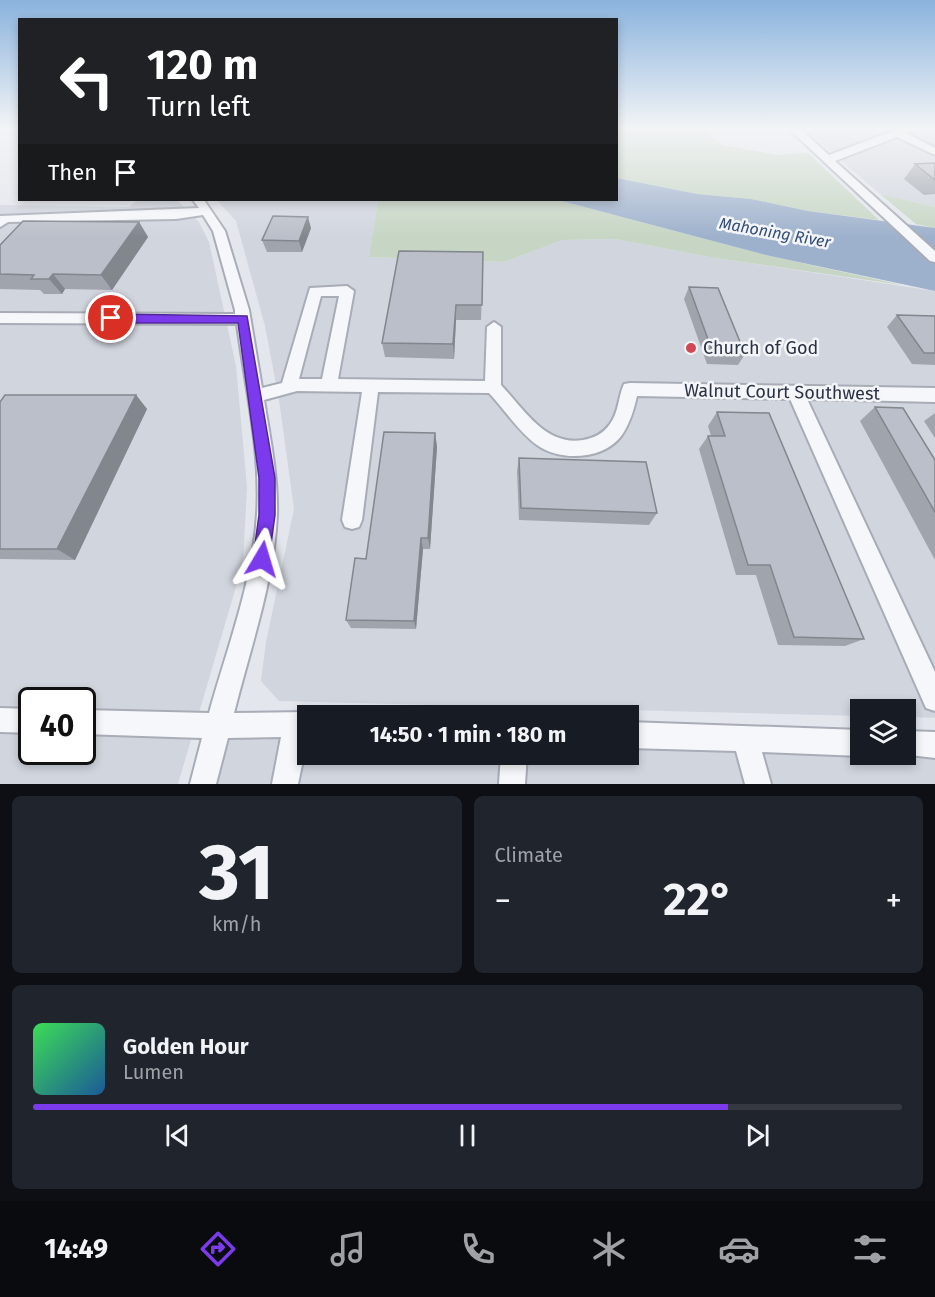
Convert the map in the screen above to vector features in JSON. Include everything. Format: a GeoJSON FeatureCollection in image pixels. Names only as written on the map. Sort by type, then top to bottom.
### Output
{"type":"FeatureCollection","features":[{"type":"Feature","properties":{"kind":"street"},"geometry":{"type":"LineString","coordinates":[[831,164],[935,258]]}},
{"type":"Feature","properties":{"kind":"street"},"geometry":{"type":"LineString","coordinates":[[0,224],[5,218],[176,215],[203,205],[219,231],[243,319],[267,478],[267,515],[254,592],[203,784]]}},
{"type":"Feature","properties":{"kind":"street"},"geometry":{"type":"LineString","coordinates":[[289,387],[315,291],[347,291],[329,385]]}},
{"type":"Feature","properties":{"kind":"street"},"geometry":{"type":"LineString","coordinates":[[0,318],[243,319]]}},
{"type":"Feature","properties":{"kind":"street"},"geometry":{"type":"LineString","coordinates":[[256,396],[289,387],[329,385],[493,387],[494,327]]}},
{"type":"Feature","properties":{"kind":"street"},"geometry":{"type":"LineString","coordinates":[[352,520],[371,386]]}},
{"type":"Feature","properties":{"kind":"street","name":"Walnut Court Southwest"},"geometry":{"type":"LineString","coordinates":[[493,387],[533,429],[553,446],[576,449],[595,446],[613,436],[625,416],[630,388],[935,395]]}},
{"type":"Feature","properties":{"kind":"street"},"geometry":{"type":"LineString","coordinates":[[796,393],[935,699]]}},
{"type":"Feature","properties":{"kind":"street"},"geometry":{"type":"LineString","coordinates":[[0,720],[18,721]]}},
{"type":"Feature","properties":{"kind":"street"},"geometry":{"type":"LineString","coordinates":[[96,722],[219,726],[297,724]]}},
{"type":"Feature","properties":{"kind":"street"},"geometry":{"type":"LineString","coordinates":[[639,736],[850,743]]}},
{"type":"Feature","properties":{"kind":"street"},"geometry":{"type":"LineString","coordinates":[[746,741],[758,784]]}},
{"type":"Feature","properties":{"kind":"street"},"geometry":{"type":"LineString","coordinates":[[285,784],[297,742]]}},
{"type":"Feature","properties":{"kind":"street"},"geometry":{"type":"LineString","coordinates":[[916,744],[935,745]]}},
{"type":"Feature","properties":{"kind":"street"},"geometry":{"type":"LineString","coordinates":[[512,784],[513,765]]}},
{"type":"Feature","properties":{"kind":"shaded area"},"geometry":{"type":"Polygon","coordinates":[[[845,164],[935,164],[935,207],[880,194],[845,164]]]}},
{"type":"Feature","properties":{"kind":"shaded area"},"geometry":{"type":"Polygon","coordinates":[[[136,201],[178,201],[199,222],[209,242],[236,366],[247,487],[243,563],[178,784],[0,784],[0,205],[129,207],[136,201]]]}},
{"type":"Feature","properties":{"kind":"shaded area"},"geometry":{"type":"Polygon","coordinates":[[[218,201],[378,201],[369,257],[504,262],[563,240],[615,239],[715,258],[935,291],[935,718],[916,717],[916,699],[850,699],[850,716],[639,710],[639,705],[434,705],[279,701],[261,681],[266,642],[294,509],[279,400],[265,326],[236,221],[218,201]]]}},
{"type":"Feature","properties":{"kind":"shaded area"},"geometry":{"type":"Polygon","coordinates":[[[219,726],[297,729],[297,765],[639,765],[639,739],[850,753],[850,765],[916,765],[916,751],[935,745],[935,784],[203,784],[219,726]]]}},
{"type":"Feature","properties":{"kind":"green space"},"geometry":{"type":"Polygon","coordinates":[[[618,164],[819,164],[879,220],[808,211],[751,199],[697,194],[618,178],[618,164]]]}},
{"type":"Feature","properties":{"kind":"green space"},"geometry":{"type":"Polygon","coordinates":[[[880,194],[935,207],[935,228],[916,224],[880,194]]]}},
{"type":"Feature","properties":{"kind":"green space"},"geometry":{"type":"Polygon","coordinates":[[[378,201],[562,201],[770,256],[902,285],[715,258],[615,239],[563,240],[504,262],[369,257],[378,201]]]}},
{"type":"Feature","properties":{"kind":"water","name":"Mahoning River"},"geometry":{"type":"Polygon","coordinates":[[[618,178],[697,194],[751,199],[808,211],[935,228],[935,291],[770,256],[562,201],[618,201],[618,178]]]}},
{"type":"Feature","properties":{"kind":"building"},"geometry":{"type":"Polygon","coordinates":[[[915,164],[935,164],[935,180],[915,164]]]}},
{"type":"Feature","properties":{"kind":"building"},"geometry":{"type":"Polygon","coordinates":[[[273,216],[308,217],[299,241],[262,240],[273,216]]]}},
{"type":"Feature","properties":{"kind":"building"},"geometry":{"type":"Polygon","coordinates":[[[23,221],[139,222],[101,275],[53,274],[49,279],[31,279],[34,275],[0,274],[0,245],[23,221]]]}},
{"type":"Feature","properties":{"kind":"building"},"geometry":{"type":"Polygon","coordinates":[[[399,251],[483,252],[482,305],[456,305],[453,344],[382,343],[399,251]]]}},
{"type":"Feature","properties":{"kind":"building"},"geometry":{"type":"Polygon","coordinates":[[[689,287],[718,288],[745,354],[713,353],[689,287]]]}},
{"type":"Feature","properties":{"kind":"building"},"geometry":{"type":"Polygon","coordinates":[[[897,315],[935,316],[935,353],[924,353],[897,315]]]}},
{"type":"Feature","properties":{"kind":"building"},"geometry":{"type":"Polygon","coordinates":[[[5,395],[136,395],[57,549],[0,549],[0,402],[5,395]]]}},
{"type":"Feature","properties":{"kind":"building"},"geometry":{"type":"Polygon","coordinates":[[[875,407],[903,408],[935,460],[935,512],[875,407]]]}},
{"type":"Feature","properties":{"kind":"building"},"geometry":{"type":"Polygon","coordinates":[[[717,412],[769,413],[864,639],[794,637],[770,565],[748,565],[708,436],[725,436],[717,412]]]}},
{"type":"Feature","properties":{"kind":"building"},"geometry":{"type":"Polygon","coordinates":[[[384,432],[435,433],[428,538],[421,538],[414,621],[346,620],[355,558],[366,559],[384,432]]]}},
{"type":"Feature","properties":{"kind":"building"},"geometry":{"type":"Polygon","coordinates":[[[519,458],[646,462],[657,513],[521,508],[519,458]]]}},
{"type":"Feature","properties":{"kind":"place","name":"Church of God"},"geometry":{"type":"Point","coordinates":[691,348]}},
{"type":"Feature","properties":{"kind":"route"},"geometry":{"type":"LineString","coordinates":[[111,318],[243,319],[267,478],[267,515],[262,559]]}}]}
